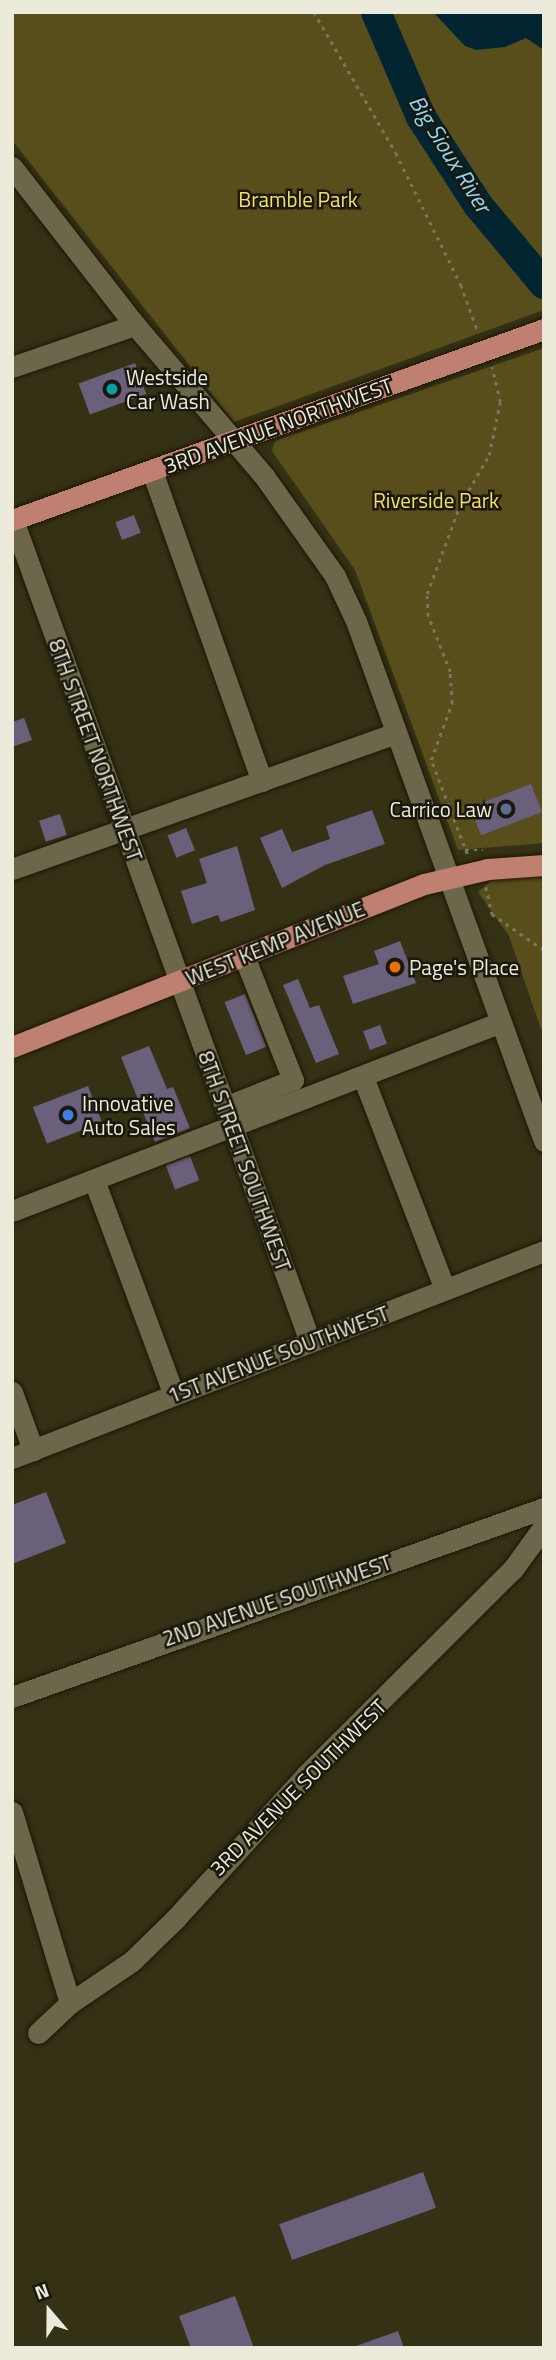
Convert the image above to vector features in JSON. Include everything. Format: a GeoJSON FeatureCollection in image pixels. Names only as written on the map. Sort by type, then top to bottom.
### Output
{"type":"FeatureCollection","features":[{"type":"Feature","properties":{"kind":"main road","name":"3RD AVENUE NORTHWEST"},"geometry":{"type":"LineString","coordinates":[[13,520],[535,332]]}},
{"type":"Feature","properties":{"kind":"main road","name":"WEST KEMP AVENUE"},"geometry":{"type":"LineString","coordinates":[[12,1047],[449,876],[544,864]]}},
{"type":"Feature","properties":{"kind":"street"},"geometry":{"type":"LineString","coordinates":[[12,167],[22,195],[135,325],[232,443],[264,476],[324,557],[356,621],[544,1141]]}},
{"type":"Feature","properties":{"kind":"street"},"geometry":{"type":"LineString","coordinates":[[12,367],[135,325]]}},
{"type":"Feature","properties":{"kind":"street"},"geometry":{"type":"LineString","coordinates":[[152,471],[261,781]]}},
{"type":"Feature","properties":{"kind":"street","name":"8TH STREET NORTHWEST"},"geometry":{"type":"LineString","coordinates":[[13,520],[179,981]]}},
{"type":"Feature","properties":{"kind":"street"},"geometry":{"type":"LineString","coordinates":[[12,869],[397,733]]}},
{"type":"Feature","properties":{"kind":"street"},"geometry":{"type":"LineString","coordinates":[[12,1211],[94,1180],[229,1117],[293,1080],[244,956]]}},
{"type":"Feature","properties":{"kind":"street","name":"8TH STREET SOUTHWEST"},"geometry":{"type":"LineString","coordinates":[[179,981],[310,1342]]}},
{"type":"Feature","properties":{"kind":"street"},"geometry":{"type":"LineString","coordinates":[[229,1117],[363,1077],[501,1022]]}},
{"type":"Feature","properties":{"kind":"street"},"geometry":{"type":"LineString","coordinates":[[363,1077],[445,1289]]}},
{"type":"Feature","properties":{"kind":"street"},"geometry":{"type":"LineString","coordinates":[[94,1180],[174,1395]]}},
{"type":"Feature","properties":{"kind":"street","name":"1ST AVENUE SOUTHWEST"},"geometry":{"type":"LineString","coordinates":[[12,1458],[544,1251]]}},
{"type":"Feature","properties":{"kind":"street"},"geometry":{"type":"LineString","coordinates":[[12,1392],[33,1450]]}},
{"type":"Feature","properties":{"kind":"street","name":"2ND AVENUE SOUTHWEST"},"geometry":{"type":"LineString","coordinates":[[12,1697],[544,1508]]}},
{"type":"Feature","properties":{"kind":"street","name":"3RD AVENUE SOUTHWEST"},"geometry":{"type":"LineString","coordinates":[[38,2033],[69,2003],[132,1962],[176,1919],[307,1774],[496,1587],[544,1526]]}},
{"type":"Feature","properties":{"kind":"street"},"geometry":{"type":"LineString","coordinates":[[12,1812],[69,2003]]}},
{"type":"Feature","properties":{"kind":"path"},"geometry":{"type":"LineString","coordinates":[[314,12],[396,153],[461,285],[499,386],[495,437],[460,505],[427,594],[428,616],[450,672],[452,703],[431,760],[465,850]]}},
{"type":"Feature","properties":{"kind":"path"},"geometry":{"type":"LineString","coordinates":[[487,890],[492,914],[544,950]]}},
{"type":"Feature","properties":{"kind":"green space","name":"Bramble Park"},"geometry":{"type":"Polygon","coordinates":[[[12,12],[544,12],[544,310],[234,422],[12,140],[12,12]]]}},
{"type":"Feature","properties":{"kind":"green space","name":"Riverside Park"},"geometry":{"type":"Polygon","coordinates":[[[544,348],[544,843],[458,850],[355,570],[272,451],[275,441],[544,348]]]}},
{"type":"Feature","properties":{"kind":"green space"},"geometry":{"type":"Polygon","coordinates":[[[544,876],[544,1038],[509,936],[478,892],[493,879],[544,876]]]}},
{"type":"Feature","properties":{"kind":"water"},"geometry":{"type":"Polygon","coordinates":[[[433,12],[544,12],[544,50],[526,38],[505,47],[476,50],[465,46],[433,12]]]}},
{"type":"Feature","properties":{"kind":"building","name":"Westside Car Wash"},"geometry":{"type":"Polygon","coordinates":[[[135,363],[146,394],[90,415],[79,384],[135,363]]]}},
{"type":"Feature","properties":{"kind":"building"},"geometry":{"type":"Polygon","coordinates":[[[134,515],[141,533],[122,540],[115,522],[134,515]]]}},
{"type":"Feature","properties":{"kind":"building"},"geometry":{"type":"Polygon","coordinates":[[[24,718],[32,740],[12,747],[12,722],[24,718]]]}},
{"type":"Feature","properties":{"kind":"building","name":"Carrico Law"},"geometry":{"type":"Polygon","coordinates":[[[531,784],[542,812],[481,835],[470,807],[531,784]]]}},
{"type":"Feature","properties":{"kind":"building"},"geometry":{"type":"Polygon","coordinates":[[[372,810],[385,844],[325,865],[282,888],[260,838],[282,829],[292,852],[330,839],[326,826],[372,810]]]}},
{"type":"Feature","properties":{"kind":"building"},"geometry":{"type":"Polygon","coordinates":[[[60,814],[67,835],[46,842],[39,821],[60,814]]]}},
{"type":"Feature","properties":{"kind":"building"},"geometry":{"type":"Polygon","coordinates":[[[186,828],[195,850],[176,858],[167,835],[186,828]]]}},
{"type":"Feature","properties":{"kind":"building"},"geometry":{"type":"Polygon","coordinates":[[[237,846],[255,910],[221,922],[218,915],[192,924],[181,891],[207,883],[199,859],[237,846]]]}},
{"type":"Feature","properties":{"kind":"building"},"geometry":{"type":"Polygon","coordinates":[[[400,941],[416,983],[353,1004],[343,976],[379,964],[374,951],[400,941]]]}},
{"type":"Feature","properties":{"kind":"building"},"geometry":{"type":"Polygon","coordinates":[[[298,979],[310,1008],[319,1005],[339,1054],[316,1063],[283,985],[298,979]]]}},
{"type":"Feature","properties":{"kind":"building"},"geometry":{"type":"Polygon","coordinates":[[[245,994],[266,1047],[246,1055],[225,1002],[245,994]]]}},
{"type":"Feature","properties":{"kind":"building"},"geometry":{"type":"Polygon","coordinates":[[[380,1025],[387,1044],[370,1050],[363,1031],[380,1025]]]}},
{"type":"Feature","properties":{"kind":"building"},"geometry":{"type":"Polygon","coordinates":[[[149,1046],[167,1089],[173,1087],[190,1128],[155,1142],[121,1057],[149,1046]]]}},
{"type":"Feature","properties":{"kind":"building","name":"Innovative Auto Sales"},"geometry":{"type":"Polygon","coordinates":[[[88,1086],[102,1122],[47,1144],[33,1107],[88,1086]]]}},
{"type":"Feature","properties":{"kind":"building"},"geometry":{"type":"Polygon","coordinates":[[[190,1156],[199,1180],[175,1190],[166,1165],[190,1156]]]}},
{"type":"Feature","properties":{"kind":"building"},"geometry":{"type":"Polygon","coordinates":[[[46,1492],[66,1543],[12,1564],[12,1505],[46,1492]]]}},
{"type":"Feature","properties":{"kind":"building"},"geometry":{"type":"Polygon","coordinates":[[[423,2172],[436,2208],[292,2260],[279,2224],[423,2172]]]}},
{"type":"Feature","properties":{"kind":"building"},"geometry":{"type":"Polygon","coordinates":[[[235,2296],[254,2348],[191,2348],[179,2316],[235,2296]]]}},
{"type":"Feature","properties":{"kind":"building"},"geometry":{"type":"Polygon","coordinates":[[[398,2331],[404,2348],[356,2348],[356,2346],[398,2331]]]}},
{"type":"Feature","properties":{"kind":"waterway","name":"Big Sioux River"},"geometry":{"type":"LineString","coordinates":[[376,12],[421,117],[478,205],[544,284]]}},
{"type":"Feature","properties":{"kind":"place","name":"Westside Car Wash"},"geometry":{"type":"Point","coordinates":[112,389]}},
{"type":"Feature","properties":{"kind":"place","name":"Carrico Law"},"geometry":{"type":"Point","coordinates":[506,809]}},
{"type":"Feature","properties":{"kind":"place","name":"Page's Place"},"geometry":{"type":"Point","coordinates":[395,967]}},
{"type":"Feature","properties":{"kind":"place","name":"Innovative Auto Sales"},"geometry":{"type":"Point","coordinates":[68,1115]}}]}
